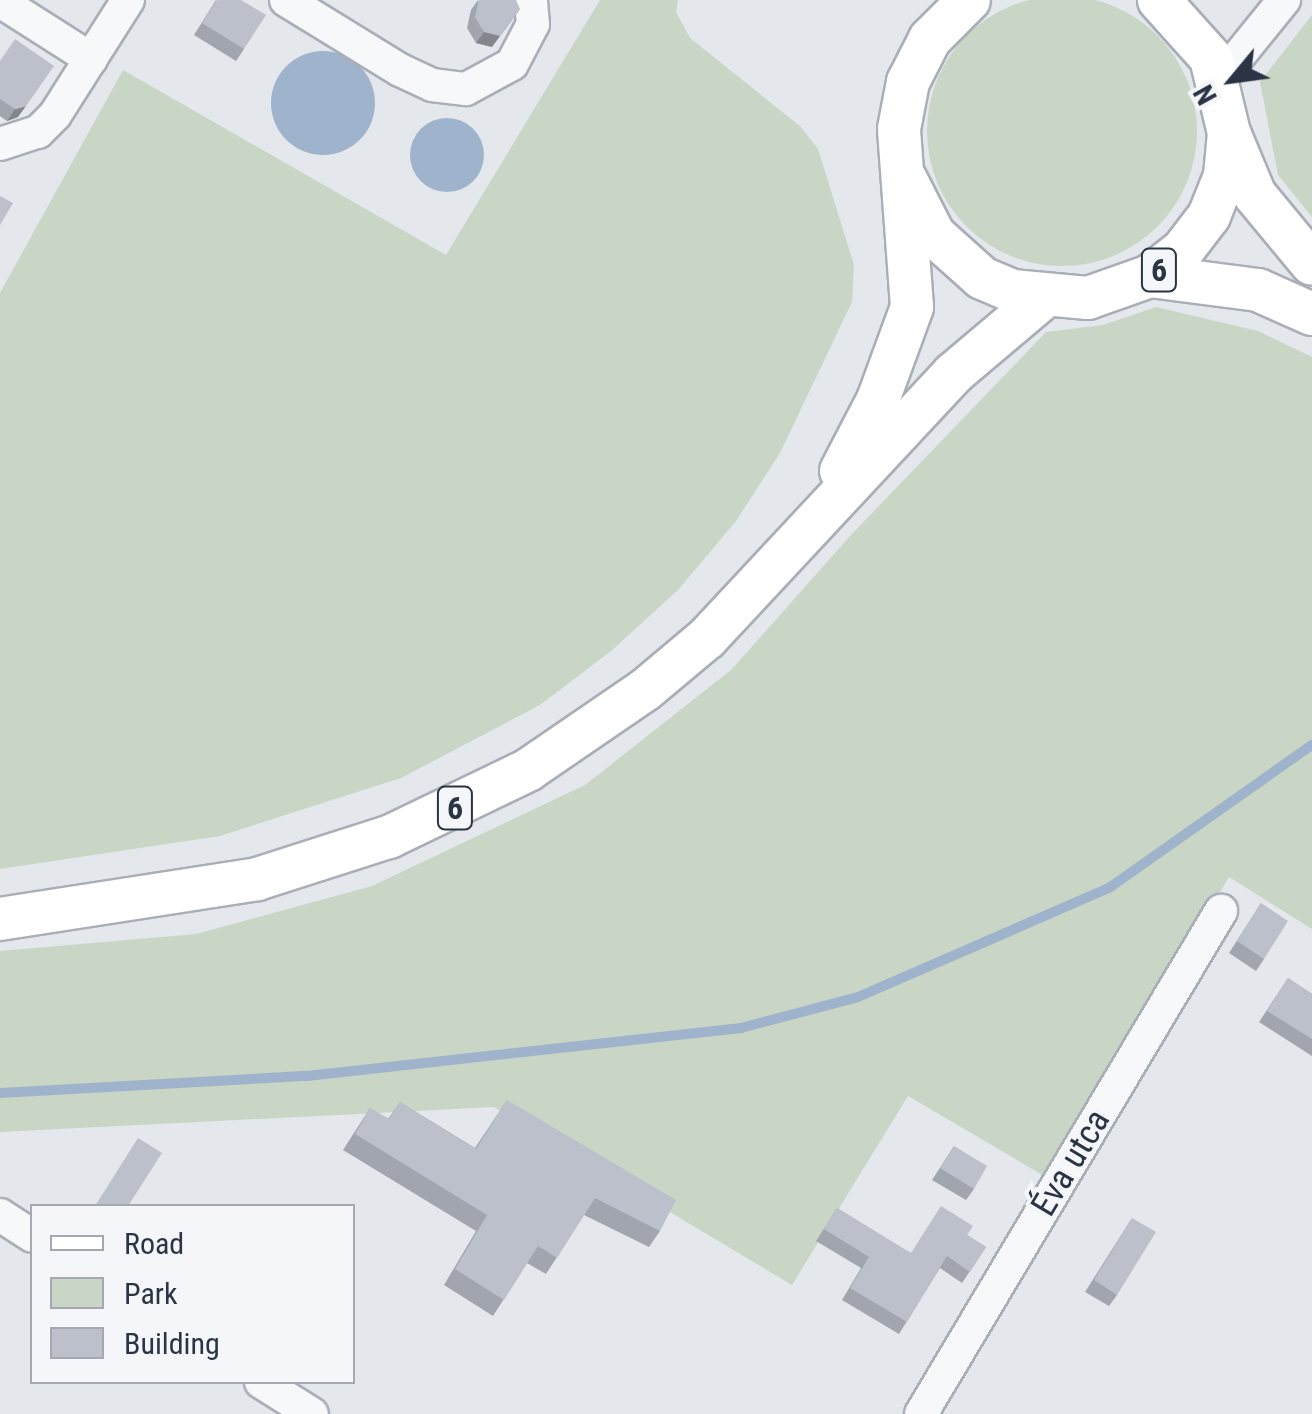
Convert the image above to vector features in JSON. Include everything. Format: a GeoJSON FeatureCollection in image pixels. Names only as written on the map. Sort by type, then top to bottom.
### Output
{"type":"FeatureCollection","features":[{"type":"Feature","properties":{"kind":"main road","name":"6"},"geometry":{"type":"LineString","coordinates":[[815,520],[878,400],[912,307],[899,130],[908,82],[930,38],[969,0]]}},
{"type":"Feature","properties":{"kind":"main road","name":"6"},"geometry":{"type":"LineString","coordinates":[[1160,0],[1199,39],[1220,79],[1229,133],[1255,195],[1312,264]]}},
{"type":"Feature","properties":{"kind":"main road","name":"6"},"geometry":{"type":"LineString","coordinates":[[905,178],[916,208],[956,259],[1012,291],[1043,298],[1109,294],[1150,276],[1183,250],[1209,216],[1224,176],[1229,133]]}},
{"type":"Feature","properties":{"kind":"main road","name":"6"},"geometry":{"type":"LineString","coordinates":[[1150,276],[1258,290],[1312,314]]}},
{"type":"Feature","properties":{"kind":"main road","name":"6"},"geometry":{"type":"LineString","coordinates":[[0,920],[258,879],[435,818],[528,770],[645,690],[707,638],[953,374],[1043,298]]}},
{"type":"Feature","properties":{"kind":"street"},"geometry":{"type":"LineString","coordinates":[[0,144],[38,132],[91,60],[128,0]]}},
{"type":"Feature","properties":{"kind":"street"},"geometry":{"type":"LineString","coordinates":[[286,0],[432,86],[466,88],[512,64],[533,24],[531,0]]}},
{"type":"Feature","properties":{"kind":"street"},"geometry":{"type":"LineString","coordinates":[[1220,79],[1284,0]]}},
{"type":"Feature","properties":{"kind":"street"},"geometry":{"type":"LineString","coordinates":[[0,2],[91,60]]}},
{"type":"Feature","properties":{"kind":"street","name":"Éva utca"},"geometry":{"type":"LineString","coordinates":[[920,1414],[1221,912]]}},
{"type":"Feature","properties":{"kind":"street"},"geometry":{"type":"LineString","coordinates":[[0,1215],[30,1235]]}},
{"type":"Feature","properties":{"kind":"street"},"geometry":{"type":"LineString","coordinates":[[264,1384],[312,1414]]}},
{"type":"Feature","properties":{"kind":"green space"},"geometry":{"type":"Polygon","coordinates":[[[1033,-1],[1091,-1],[1137,18],[1175,56],[1195,105],[1195,157],[1175,206],[1137,244],[1088,264],[1036,264],[987,244],[949,206],[929,157],[929,105],[949,56],[987,18],[1033,-1]]]}},
{"type":"Feature","properties":{"kind":"green space"},"geometry":{"type":"Polygon","coordinates":[[[600,0],[678,0],[676,12],[690,38],[801,127],[818,149],[854,265],[852,302],[780,453],[736,521],[678,590],[611,651],[540,705],[401,778],[220,836],[0,869],[0,293],[123,70],[446,255],[600,0]]]}},
{"type":"Feature","properties":{"kind":"green space"},"geometry":{"type":"Polygon","coordinates":[[[1312,15],[1312,217],[1278,175],[1260,82],[1312,15]]]}},
{"type":"Feature","properties":{"kind":"green space"},"geometry":{"type":"Polygon","coordinates":[[[1156,307],[1258,331],[1312,357],[1312,929],[1229,877],[1046,1177],[908,1096],[792,1285],[494,1107],[0,1132],[0,951],[196,934],[372,886],[585,785],[731,670],[851,535],[1046,332],[1103,325],[1156,307]]]}},
{"type":"Feature","properties":{"kind":"water"},"geometry":{"type":"Polygon","coordinates":[[[323,51],[343,55],[360,66],[371,83],[375,103],[371,123],[360,140],[343,151],[323,155],[303,151],[286,140],[275,123],[271,103],[275,83],[286,66],[303,55],[323,51]]]}},
{"type":"Feature","properties":{"kind":"water"},"geometry":{"type":"Polygon","coordinates":[[[447,118],[473,129],[484,155],[473,181],[447,192],[421,181],[410,155],[421,129],[447,118]]]}},
{"type":"Feature","properties":{"kind":"building"},"geometry":{"type":"Polygon","coordinates":[[[217,0],[241,0],[266,15],[244,49],[202,23],[217,0]]]}},
{"type":"Feature","properties":{"kind":"building"},"geometry":{"type":"Polygon","coordinates":[[[479,0],[516,0],[520,9],[500,36],[484,32],[475,17],[479,0]]]}},
{"type":"Feature","properties":{"kind":"building"},"geometry":{"type":"Polygon","coordinates":[[[15,39],[54,66],[26,106],[15,109],[0,99],[0,61],[15,39]]]}},
{"type":"Feature","properties":{"kind":"building"},"geometry":{"type":"Polygon","coordinates":[[[0,196],[13,203],[0,225],[0,196]]]}},
{"type":"Feature","properties":{"kind":"building"},"geometry":{"type":"Polygon","coordinates":[[[1261,903],[1288,921],[1264,959],[1237,941],[1261,903]]]}},
{"type":"Feature","properties":{"kind":"building"},"geometry":{"type":"Polygon","coordinates":[[[1288,978],[1312,994],[1312,1039],[1267,1011],[1288,978]]]}},
{"type":"Feature","properties":{"kind":"building"},"geometry":{"type":"Polygon","coordinates":[[[507,1100],[676,1200],[660,1231],[595,1198],[557,1258],[538,1246],[504,1300],[455,1269],[487,1215],[355,1134],[370,1108],[389,1119],[400,1102],[476,1149],[507,1100]]]}},
{"type":"Feature","properties":{"kind":"building"},"geometry":{"type":"Polygon","coordinates":[[[138,1138],[162,1153],[129,1204],[96,1204],[138,1138]]]}},
{"type":"Feature","properties":{"kind":"building"},"geometry":{"type":"Polygon","coordinates":[[[954,1146],[987,1166],[974,1189],[940,1168],[954,1146]]]}},
{"type":"Feature","properties":{"kind":"building"},"geometry":{"type":"Polygon","coordinates":[[[941,1206],[973,1226],[967,1235],[986,1247],[970,1272],[947,1256],[907,1322],[850,1288],[869,1257],[824,1229],[837,1208],[911,1253],[941,1206]]]}},
{"type":"Feature","properties":{"kind":"building"},"geometry":{"type":"Polygon","coordinates":[[[1132,1218],[1156,1232],[1117,1295],[1094,1280],[1132,1218]]]}},
{"type":"Feature","properties":{"kind":"waterway"},"geometry":{"type":"LineString","coordinates":[[0,1093],[307,1076],[741,1028],[858,997],[1109,888],[1312,745]]}}]}
